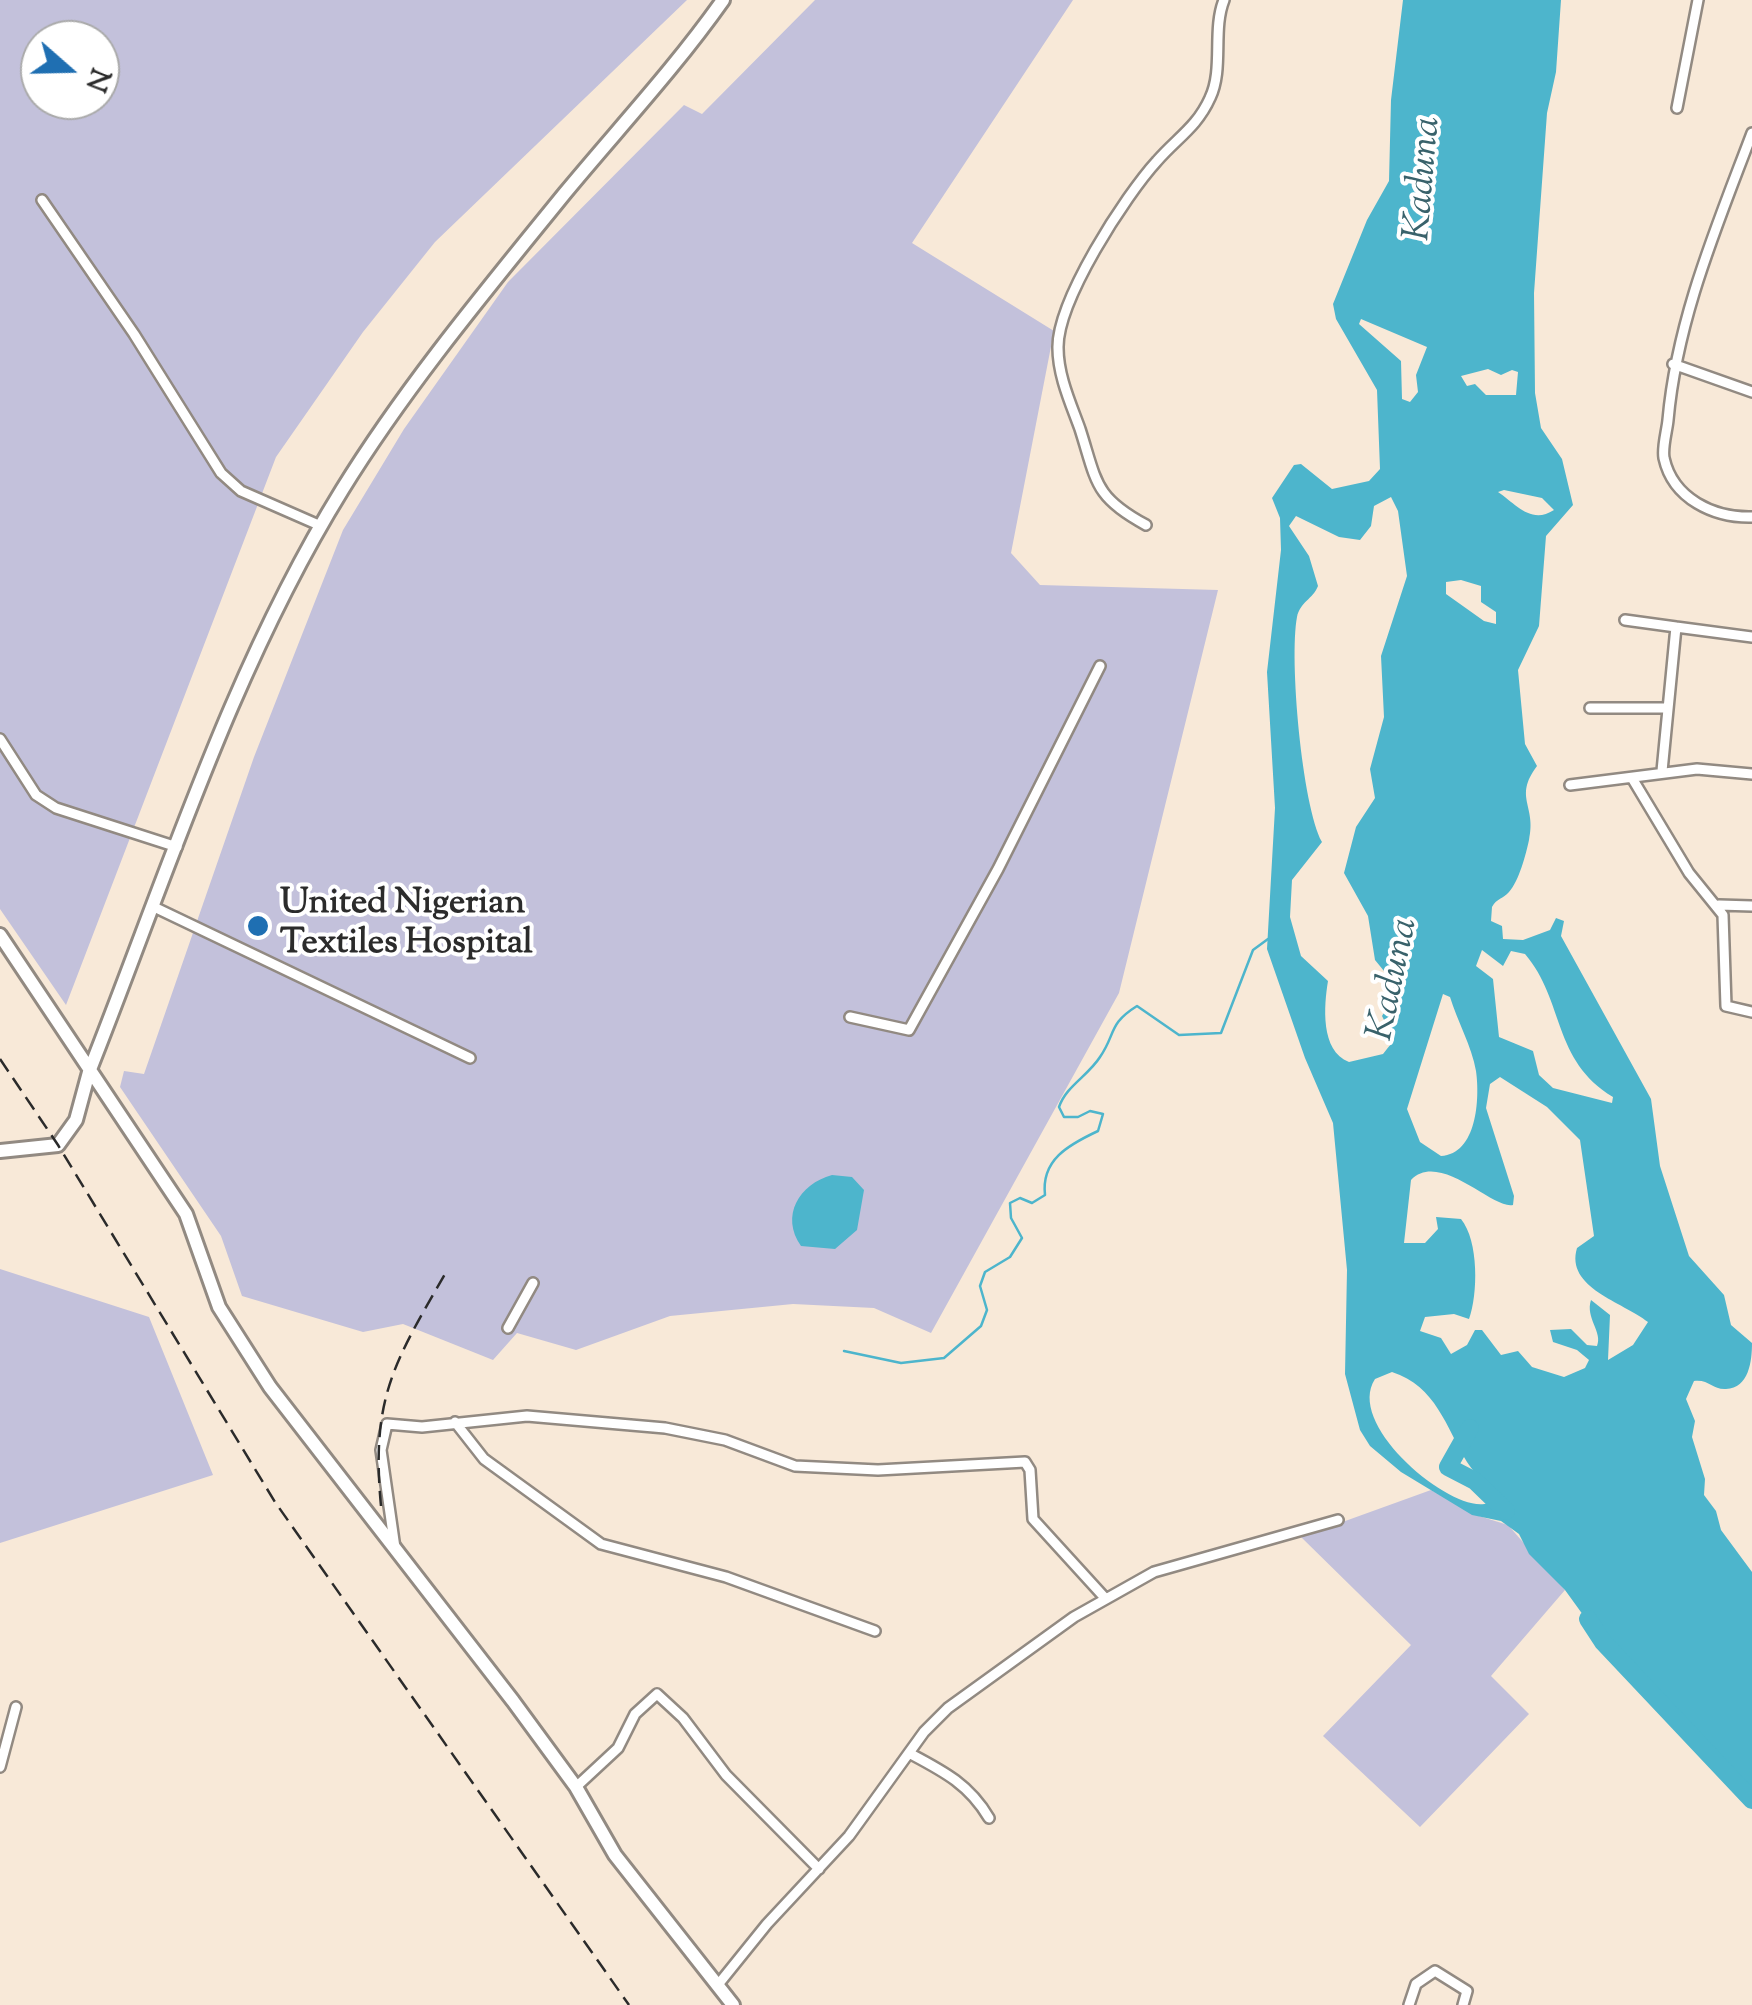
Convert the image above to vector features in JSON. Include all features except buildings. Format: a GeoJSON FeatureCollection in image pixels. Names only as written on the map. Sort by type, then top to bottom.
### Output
{"type":"FeatureCollection","features":[{"type":"Feature","properties":{"kind":"street"},"geometry":{"type":"LineString","coordinates":[[0,1151],[58,1145],[76,1120],[89,1072],[237,697],[344,487],[440,354],[564,194],[691,46],[723,0]]}},
{"type":"Feature","properties":{"kind":"street"},"geometry":{"type":"LineString","coordinates":[[1146,525],[1112,507],[1097,482],[1063,379],[1058,348],[1073,290],[1095,252],[1156,162],[1192,130],[1213,93],[1224,0]]}},
{"type":"Feature","properties":{"kind":"street"},"geometry":{"type":"LineString","coordinates":[[1677,108],[1698,0]]}},
{"type":"Feature","properties":{"kind":"street"},"geometry":{"type":"LineString","coordinates":[[1752,132],[1705,257],[1673,364],[1664,458],[1680,487],[1702,510],[1752,517]]}},
{"type":"Feature","properties":{"kind":"street"},"geometry":{"type":"LineString","coordinates":[[42,200],[221,473],[241,491],[322,526]]}},
{"type":"Feature","properties":{"kind":"street"},"geometry":{"type":"LineString","coordinates":[[1673,364],[1752,392]]}},
{"type":"Feature","properties":{"kind":"street"},"geometry":{"type":"LineString","coordinates":[[1625,620],[1752,637]]}},
{"type":"Feature","properties":{"kind":"street"},"geometry":{"type":"LineString","coordinates":[[1662,771],[1676,626]]}},
{"type":"Feature","properties":{"kind":"street"},"geometry":{"type":"LineString","coordinates":[[850,1017],[909,1030],[1100,666]]}},
{"type":"Feature","properties":{"kind":"street"},"geometry":{"type":"LineString","coordinates":[[1590,708],[1668,708]]}},
{"type":"Feature","properties":{"kind":"street"},"geometry":{"type":"LineString","coordinates":[[0,739],[36,795],[56,808],[178,848]]}},
{"type":"Feature","properties":{"kind":"street"},"geometry":{"type":"LineString","coordinates":[[1570,784],[1662,771],[1713,769],[1752,774]]}},
{"type":"Feature","properties":{"kind":"street"},"geometry":{"type":"LineString","coordinates":[[1632,778],[1689,873],[1723,914],[1722,997],[1734,1011],[1752,1012]]}},
{"type":"Feature","properties":{"kind":"street"},"geometry":{"type":"LineString","coordinates":[[1719,905],[1752,906]]}},
{"type":"Feature","properties":{"kind":"street"},"geometry":{"type":"LineString","coordinates":[[154,907],[470,1058]]}},
{"type":"Feature","properties":{"kind":"street"},"geometry":{"type":"LineString","coordinates":[[0,935],[186,1214],[219,1307],[250,1355],[576,1786],[615,1856],[733,2005]]}},
{"type":"Feature","properties":{"kind":"street"},"geometry":{"type":"LineString","coordinates":[[508,1328],[534,1283]]}},
{"type":"Feature","properties":{"kind":"street"},"geometry":{"type":"LineString","coordinates":[[396,1551],[385,1493],[382,1432],[387,1424],[422,1427],[527,1416],[666,1428],[725,1440],[794,1466],[878,1470],[1025,1462],[1030,1470],[1033,1519],[1105,1598]]}},
{"type":"Feature","properties":{"kind":"street"},"geometry":{"type":"LineString","coordinates":[[455,1422],[484,1459],[600,1544],[726,1576],[876,1631]]}},
{"type":"Feature","properties":{"kind":"street"},"geometry":{"type":"LineString","coordinates":[[717,1986],[858,1825],[909,1753],[948,1708],[1105,1598],[1154,1572],[1338,1520]]}},
{"type":"Feature","properties":{"kind":"street"},"geometry":{"type":"LineString","coordinates":[[576,1786],[618,1748],[636,1714],[657,1694],[683,1718],[726,1775],[819,1870]]}},
{"type":"Feature","properties":{"kind":"street"},"geometry":{"type":"LineString","coordinates":[[0,1767],[16,1707]]}},
{"type":"Feature","properties":{"kind":"street"},"geometry":{"type":"LineString","coordinates":[[909,1753],[953,1776],[975,1795],[988,1818]]}},
{"type":"Feature","properties":{"kind":"street"},"geometry":{"type":"LineString","coordinates":[[1409,2005],[1416,1984],[1435,1972],[1466,1991],[1463,2005]]}},
{"type":"Feature","properties":{"kind":"shaded area"},"geometry":{"type":"Polygon","coordinates":[[[0,0],[687,0],[435,242],[363,332],[276,457],[66,1005],[0,909],[0,0]]]}},
{"type":"Feature","properties":{"kind":"shaded area"},"geometry":{"type":"Polygon","coordinates":[[[815,0],[1073,0],[912,243],[1054,331],[1011,553],[1040,585],[1218,590],[1119,993],[931,1333],[874,1308],[793,1304],[670,1316],[576,1350],[517,1333],[493,1360],[403,1324],[363,1332],[242,1296],[221,1236],[120,1087],[124,1071],[144,1074],[254,757],[343,530],[404,429],[508,282],[684,105],[702,114],[815,0]]]}},
{"type":"Feature","properties":{"kind":"shaded area"},"geometry":{"type":"Polygon","coordinates":[[[0,1269],[149,1317],[213,1475],[0,1543],[0,1269]]]}},
{"type":"Feature","properties":{"kind":"shaded area"},"geometry":{"type":"Polygon","coordinates":[[[1431,1490],[1479,1516],[1508,1525],[1565,1590],[1491,1676],[1529,1714],[1420,1827],[1323,1736],[1411,1645],[1301,1537],[1431,1490]]]}},
{"type":"Feature","properties":{"kind":"water"},"geometry":{"type":"Polygon","coordinates":[[[1403,0],[1561,0],[1556,72],[1547,113],[1534,293],[1535,393],[1541,428],[1562,459],[1573,505],[1546,536],[1539,626],[1518,670],[1525,744],[1537,766],[1526,794],[1531,828],[1519,874],[1509,892],[1492,907],[1491,921],[1502,926],[1503,939],[1523,940],[1550,930],[1556,918],[1564,921],[1561,936],[1651,1099],[1660,1166],[1689,1256],[1724,1295],[1731,1325],[1752,1343],[1750,1365],[1740,1384],[1722,1389],[1694,1381],[1686,1399],[1695,1421],[1692,1437],[1705,1479],[1704,1495],[1716,1511],[1721,1530],[1752,1572],[1752,1794],[1599,1637],[1565,1590],[1529,1554],[1519,1534],[1501,1521],[1472,1515],[1401,1472],[1370,1446],[1360,1430],[1345,1374],[1347,1270],[1333,1123],[1305,1058],[1267,949],[1275,808],[1267,672],[1281,550],[1280,518],[1272,498],[1294,465],[1301,464],[1332,489],[1369,481],[1380,469],[1377,390],[1336,319],[1333,304],[1367,220],[1389,181],[1391,100],[1403,0]],[[1361,319],[1359,324],[1401,361],[1402,399],[1410,402],[1418,392],[1416,375],[1427,347],[1361,319]],[[1488,369],[1461,376],[1467,386],[1475,384],[1486,395],[1516,395],[1518,372],[1512,370],[1501,375],[1488,369]],[[1498,492],[1518,507],[1538,515],[1554,510],[1542,498],[1498,492]],[[1391,497],[1374,506],[1371,526],[1360,540],[1339,537],[1296,516],[1289,526],[1309,556],[1318,586],[1297,617],[1295,665],[1303,766],[1322,842],[1292,880],[1290,917],[1301,956],[1328,981],[1325,1014],[1329,1038],[1333,1048],[1349,1062],[1383,1054],[1394,1040],[1382,1016],[1392,999],[1393,982],[1375,960],[1368,916],[1344,873],[1356,827],[1375,798],[1370,769],[1384,717],[1381,656],[1407,576],[1398,511],[1391,497]],[[1461,580],[1446,582],[1446,594],[1484,621],[1496,624],[1496,612],[1481,602],[1481,586],[1461,580]],[[1482,950],[1476,966],[1493,979],[1499,1037],[1533,1051],[1539,1075],[1553,1088],[1612,1103],[1613,1097],[1579,1066],[1538,972],[1525,954],[1511,951],[1503,966],[1482,950]],[[1443,994],[1407,1109],[1420,1142],[1441,1156],[1453,1153],[1469,1136],[1474,1123],[1474,1062],[1450,997],[1443,994]],[[1500,1077],[1490,1084],[1486,1108],[1514,1196],[1513,1205],[1504,1204],[1436,1172],[1423,1173],[1411,1180],[1404,1243],[1425,1243],[1438,1229],[1436,1217],[1461,1219],[1471,1241],[1475,1268],[1469,1319],[1454,1314],[1425,1317],[1420,1331],[1441,1338],[1451,1354],[1467,1345],[1475,1330],[1482,1330],[1501,1355],[1518,1351],[1532,1367],[1564,1377],[1585,1368],[1589,1360],[1577,1350],[1553,1342],[1550,1330],[1571,1329],[1587,1345],[1597,1346],[1591,1300],[1610,1315],[1608,1360],[1633,1345],[1648,1322],[1588,1284],[1576,1262],[1577,1248],[1594,1236],[1580,1140],[1547,1107],[1500,1077]],[[1392,1372],[1375,1379],[1370,1398],[1375,1420],[1388,1442],[1430,1482],[1452,1496],[1472,1503],[1488,1503],[1485,1486],[1438,1409],[1407,1378],[1392,1372]]]}},
{"type":"Feature","properties":{"kind":"water"},"geometry":{"type":"Polygon","coordinates":[[[832,1175],[852,1177],[864,1190],[857,1230],[835,1249],[801,1246],[792,1224],[796,1203],[810,1186],[832,1175]]]}},
{"type":"Feature","properties":{"kind":"waterway"},"geometry":{"type":"LineString","coordinates":[[844,1351],[901,1363],[944,1358],[981,1326],[987,1310],[980,1286],[985,1272],[1010,1257],[1022,1238],[1011,1218],[1010,1203],[1020,1198],[1032,1203],[1045,1195],[1052,1163],[1067,1148],[1098,1131],[1103,1114],[1090,1111],[1078,1117],[1064,1117],[1059,1107],[1100,1057],[1117,1024],[1137,1006],[1179,1035],[1221,1033],[1253,950],[1268,939]]}},
{"type":"Feature","properties":{"kind":"waterway","name":"Kaduna"},"geometry":{"type":"LineString","coordinates":[[1470,1428],[1448,1467],[1475,1481],[1506,1511]]}},
{"type":"Feature","properties":{"kind":"waterway","name":"Kaduna"},"geometry":{"type":"LineString","coordinates":[[1588,1619],[1603,1642],[1752,1800]]}},
{"type":"Feature","properties":{"kind":"railway"},"geometry":{"type":"LineString","coordinates":[[0,1059],[58,1145],[275,1502],[629,2005]]}},
{"type":"Feature","properties":{"kind":"railway"},"geometry":{"type":"LineString","coordinates":[[381,1506],[379,1438],[390,1384],[399,1359],[445,1274]]}},
{"type":"Feature","properties":{"kind":"place","name":"United Nigerian Textiles Hospital"},"geometry":{"type":"Point","coordinates":[258,926]}}]}
